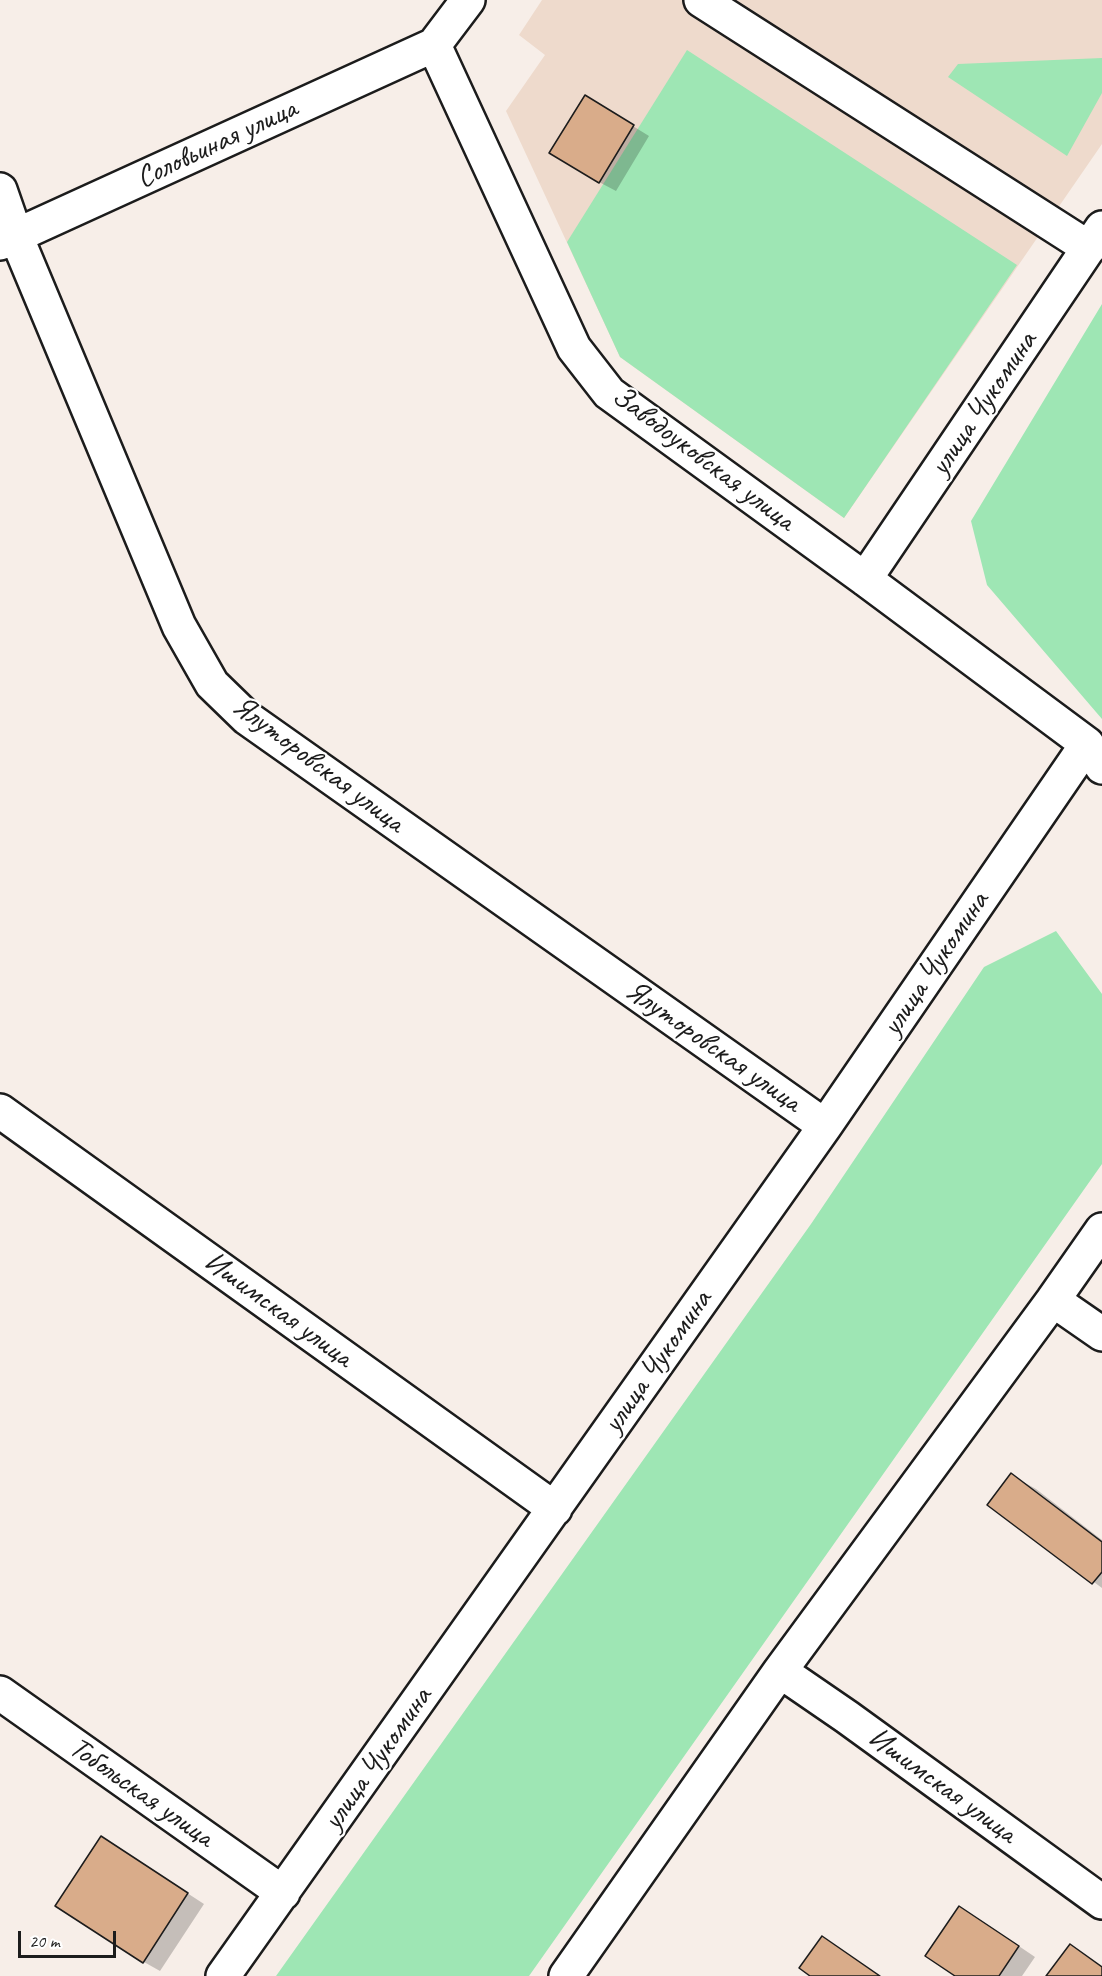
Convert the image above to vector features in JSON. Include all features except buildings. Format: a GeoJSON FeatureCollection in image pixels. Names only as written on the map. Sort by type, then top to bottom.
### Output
{"type":"FeatureCollection","features":[{"type":"Feature","properties":{"kind":"street"},"geometry":{"type":"LineString","coordinates":[[434,45],[468,0]]}},
{"type":"Feature","properties":{"kind":"street"},"geometry":{"type":"LineString","coordinates":[[701,0],[1096,238]]}},
{"type":"Feature","properties":{"kind":"street","name":"Соловьиная улица"},"geometry":{"type":"LineString","coordinates":[[8,239],[434,45]]}},
{"type":"Feature","properties":{"kind":"street","name":"Заводоуковская улица"},"geometry":{"type":"LineString","coordinates":[[434,45],[574,348],[609,393],[865,579],[1094,755]]}},
{"type":"Feature","properties":{"kind":"street","name":"Ялуторовская улица"},"geometry":{"type":"LineString","coordinates":[[0,190],[8,239],[179,626],[212,684],[247,718],[825,1126]]}},
{"type":"Feature","properties":{"kind":"street","name":"улица Чукомина"},"geometry":{"type":"LineString","coordinates":[[865,579],[1096,238]]}},
{"type":"Feature","properties":{"kind":"street","name":"улица Чукомина"},"geometry":{"type":"LineString","coordinates":[[223,1976],[825,1126],[1094,755]]}},
{"type":"Feature","properties":{"kind":"street","name":"Ишимская улица"},"geometry":{"type":"LineString","coordinates":[[0,1111],[555,1509]]}},
{"type":"Feature","properties":{"kind":"street"},"geometry":{"type":"LineString","coordinates":[[566,1976],[780,1671],[1102,1230]]}},
{"type":"Feature","properties":{"kind":"street"},"geometry":{"type":"LineString","coordinates":[[1053,1300],[1102,1334]]}},
{"type":"Feature","properties":{"kind":"street","name":"Ишимская улица"},"geometry":{"type":"LineString","coordinates":[[780,1671],[1102,1902]]}},
{"type":"Feature","properties":{"kind":"street","name":"Тобольская улица"},"geometry":{"type":"LineString","coordinates":[[0,1693],[283,1893]]}},
{"type":"Feature","properties":{"kind":"shaded area"},"geometry":{"type":"Polygon","coordinates":[[[542,0],[1102,0],[1102,144],[844,518],[620,357],[506,111],[545,55],[519,35],[542,0]]]}},
{"type":"Feature","properties":{"kind":"green space"},"geometry":{"type":"Polygon","coordinates":[[[687,50],[1017,265],[844,518],[620,357],[567,242],[687,50]]]}},
{"type":"Feature","properties":{"kind":"green space"},"geometry":{"type":"Polygon","coordinates":[[[1102,58],[1102,93],[1067,156],[948,77],[958,64],[1102,58]]]}},
{"type":"Feature","properties":{"kind":"green space"},"geometry":{"type":"Polygon","coordinates":[[[1102,304],[1102,719],[987,585],[971,521],[1102,304]]]}},
{"type":"Feature","properties":{"kind":"green space"},"geometry":{"type":"Polygon","coordinates":[[[1056,931],[1102,994],[1102,1164],[529,1976],[276,1976],[811,1224],[984,967],[1056,931]]]}}]}
